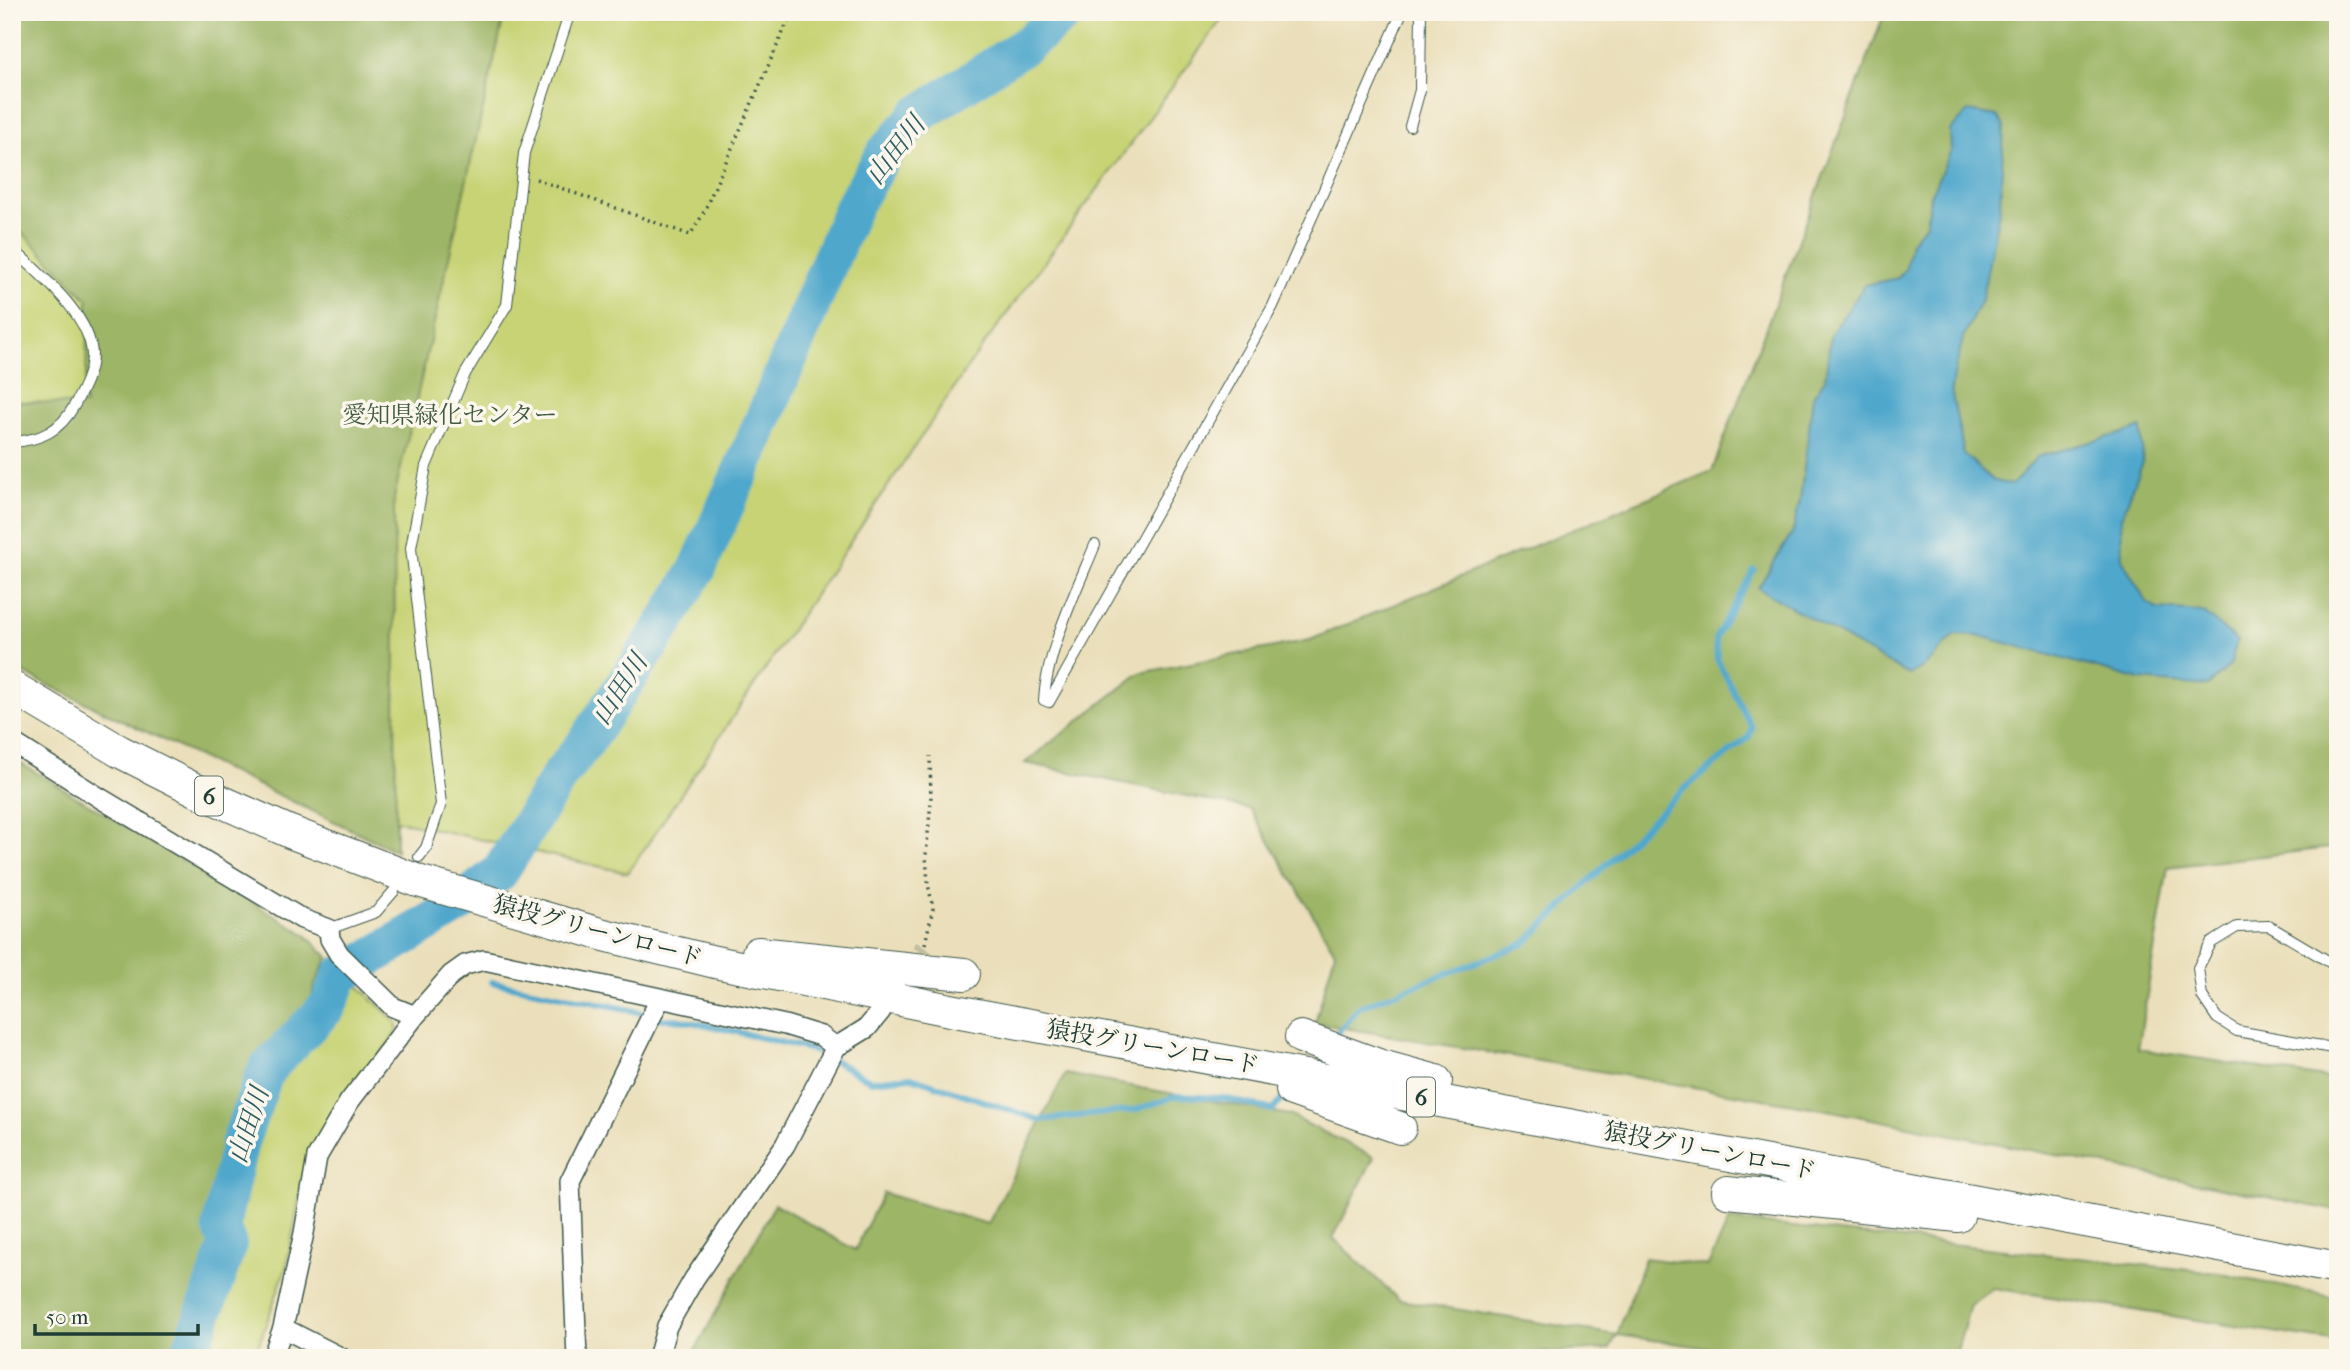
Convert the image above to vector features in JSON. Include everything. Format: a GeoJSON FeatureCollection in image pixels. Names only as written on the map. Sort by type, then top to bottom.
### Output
{"type":"FeatureCollection","features":[{"type":"Feature","properties":{"kind":"main road","name":"猿投グリーンロード"},"geometry":{"type":"LineString","coordinates":[[12,687],[119,751],[200,792],[290,832],[410,877],[604,935],[715,962],[950,1010],[2338,1268]]}},
{"type":"Feature","properties":{"kind":"main road"},"geometry":{"type":"LineString","coordinates":[[604,935],[964,974]]}},
{"type":"Feature","properties":{"kind":"main road"},"geometry":{"type":"LineString","coordinates":[[950,1010],[1002,1026],[1185,1063],[1266,1083],[1328,1101],[1399,1128]]}},
{"type":"Feature","properties":{"kind":"main road"},"geometry":{"type":"LineString","coordinates":[[1301,1037],[1381,1066],[1470,1090],[1814,1163],[1867,1181]]}},
{"type":"Feature","properties":{"kind":"main road"},"geometry":{"type":"LineString","coordinates":[[1728,1192],[1928,1214],[2120,1227]]}},
{"type":"Feature","properties":{"kind":"street"},"geometry":{"type":"LineString","coordinates":[[12,742],[100,799],[302,919],[329,929],[330,939],[339,954],[393,1007],[415,1016]]}},
{"type":"Feature","properties":{"kind":"street"},"geometry":{"type":"LineString","coordinates":[[272,1358],[283,1328],[317,1157],[349,1102],[415,1016],[451,975],[465,965],[484,960],[785,1025],[821,1036],[836,1047]]}},
{"type":"Feature","properties":{"kind":"street"},"geometry":{"type":"LineString","coordinates":[[577,1358],[570,1181],[660,999]]}},
{"type":"Feature","properties":{"kind":"street"},"geometry":{"type":"LineString","coordinates":[[658,1358],[667,1326],[694,1279],[785,1145],[836,1047],[867,1028],[881,1012]]}},
{"type":"Feature","properties":{"kind":"street"},"geometry":{"type":"LineString","coordinates":[[283,1328],[342,1358]]}},
{"type":"Feature","properties":{"kind":"lane"},"geometry":{"type":"LineString","coordinates":[[329,929],[376,912],[410,877],[426,848],[441,804],[411,548],[426,466],[465,374],[507,305],[524,153],[570,12]]}},
{"type":"Feature","properties":{"kind":"lane"},"geometry":{"type":"LineString","coordinates":[[1095,545],[1045,677],[1044,700],[1049,702],[1273,306],[1402,12]]}},
{"type":"Feature","properties":{"kind":"lane"},"geometry":{"type":"LineString","coordinates":[[1410,126],[1420,90],[1421,12]]}},
{"type":"Feature","properties":{"kind":"lane"},"geometry":{"type":"LineString","coordinates":[[12,248],[66,302],[85,328],[92,355],[86,383],[70,414],[49,435],[12,442]]}},
{"type":"Feature","properties":{"kind":"lane"},"geometry":{"type":"LineString","coordinates":[[2338,967],[2269,926],[2237,927],[2211,943],[2198,968],[2202,996],[2217,1018],[2237,1031],[2338,1049]]}},
{"type":"Feature","properties":{"kind":"path"},"geometry":{"type":"LineString","coordinates":[[521,173],[690,235],[702,216],[792,12]]}},
{"type":"Feature","properties":{"kind":"path"},"geometry":{"type":"LineString","coordinates":[[924,947],[933,908],[926,855],[930,756]]}},
{"type":"Feature","properties":{"kind":"green space","name":"愛知県緑化センター"},"geometry":{"type":"Polygon","coordinates":[[[12,12],[1227,12],[970,364],[628,873],[360,812],[12,628],[12,12]]]}},
{"type":"Feature","properties":{"kind":"green space"},"geometry":{"type":"Polygon","coordinates":[[[12,12],[505,12],[394,498],[396,851],[27,675],[12,663],[12,401],[85,405],[88,300],[12,222],[12,12]]]}},
{"type":"Feature","properties":{"kind":"green space"},"geometry":{"type":"Polygon","coordinates":[[[1885,12],[2338,12],[2338,847],[2168,867],[2138,1049],[2338,1080],[2338,1211],[1817,1108],[1315,1023],[1335,952],[1250,809],[1025,763],[1140,673],[1310,640],[1712,471],[1885,12]]]}},
{"type":"Feature","properties":{"kind":"green space"},"geometry":{"type":"Polygon","coordinates":[[[12,758],[305,934],[328,957],[315,984],[312,996],[315,1001],[267,1055],[235,1130],[224,1196],[214,1225],[222,1248],[211,1266],[180,1358],[12,1358],[12,758]]]}},
{"type":"Feature","properties":{"kind":"green space"},"geometry":{"type":"Polygon","coordinates":[[[328,957],[397,1023],[397,1031],[307,1159],[286,1268],[254,1358],[12,1358],[12,982],[328,957]]]}},
{"type":"Feature","properties":{"kind":"green space"},"geometry":{"type":"Polygon","coordinates":[[[1065,1074],[1289,1115],[1374,1157],[1333,1238],[1399,1300],[1617,1335],[1609,1349],[1443,1358],[691,1358],[775,1204],[855,1250],[883,1193],[988,1224],[1065,1074]]]}},
{"type":"Feature","properties":{"kind":"green space"},"geometry":{"type":"Polygon","coordinates":[[[1729,1220],[2217,1273],[2338,1298],[2338,1342],[1993,1288],[1970,1305],[1955,1358],[1762,1358],[1758,1355],[1617,1335],[1645,1258],[1708,1266],[1729,1220]]]}},
{"type":"Feature","properties":{"kind":"water"},"geometry":{"type":"Polygon","coordinates":[[[1968,111],[1997,116],[2004,126],[2000,207],[1982,298],[1963,338],[1951,389],[1964,454],[1992,480],[2012,485],[2037,457],[2141,428],[2143,462],[2121,518],[2122,559],[2147,603],[2157,609],[2203,612],[2237,641],[2230,665],[2208,686],[2140,680],[1981,636],[1955,635],[1926,665],[1909,675],[1758,588],[1793,531],[1800,500],[1813,396],[1825,379],[1831,334],[1865,285],[1898,278],[1906,268],[1911,242],[1926,224],[1931,194],[1951,151],[1950,131],[1968,111]]]}},
{"type":"Feature","properties":{"kind":"waterway","name":"山田川"},"geometry":{"type":"LineString","coordinates":[[188,1358],[228,1245],[221,1226],[240,1142],[266,1070],[328,1006],[341,975],[454,908],[500,872],[560,775],[586,742],[697,570],[854,204],[886,151],[918,115],[1027,44],[1067,12]]}},
{"type":"Feature","properties":{"kind":"waterway"},"geometry":{"type":"LineString","coordinates":[[1333,1038],[1359,1007],[1524,944],[1685,788],[1749,737],[1752,728],[1717,659],[1716,637],[1754,570]]}},
{"type":"Feature","properties":{"kind":"waterway"},"geometry":{"type":"LineString","coordinates":[[492,982],[627,1009],[663,1019],[712,1026],[805,1048],[820,1053],[871,1081],[911,1077],[1040,1120],[1135,1110],[1177,1096],[1223,1098],[1273,1110],[1286,1094]]}},
{"type":"Feature","properties":{"kind":"tunnel"},"geometry":{"type":"LineString","coordinates":[[905,976],[924,947]]}}]}
